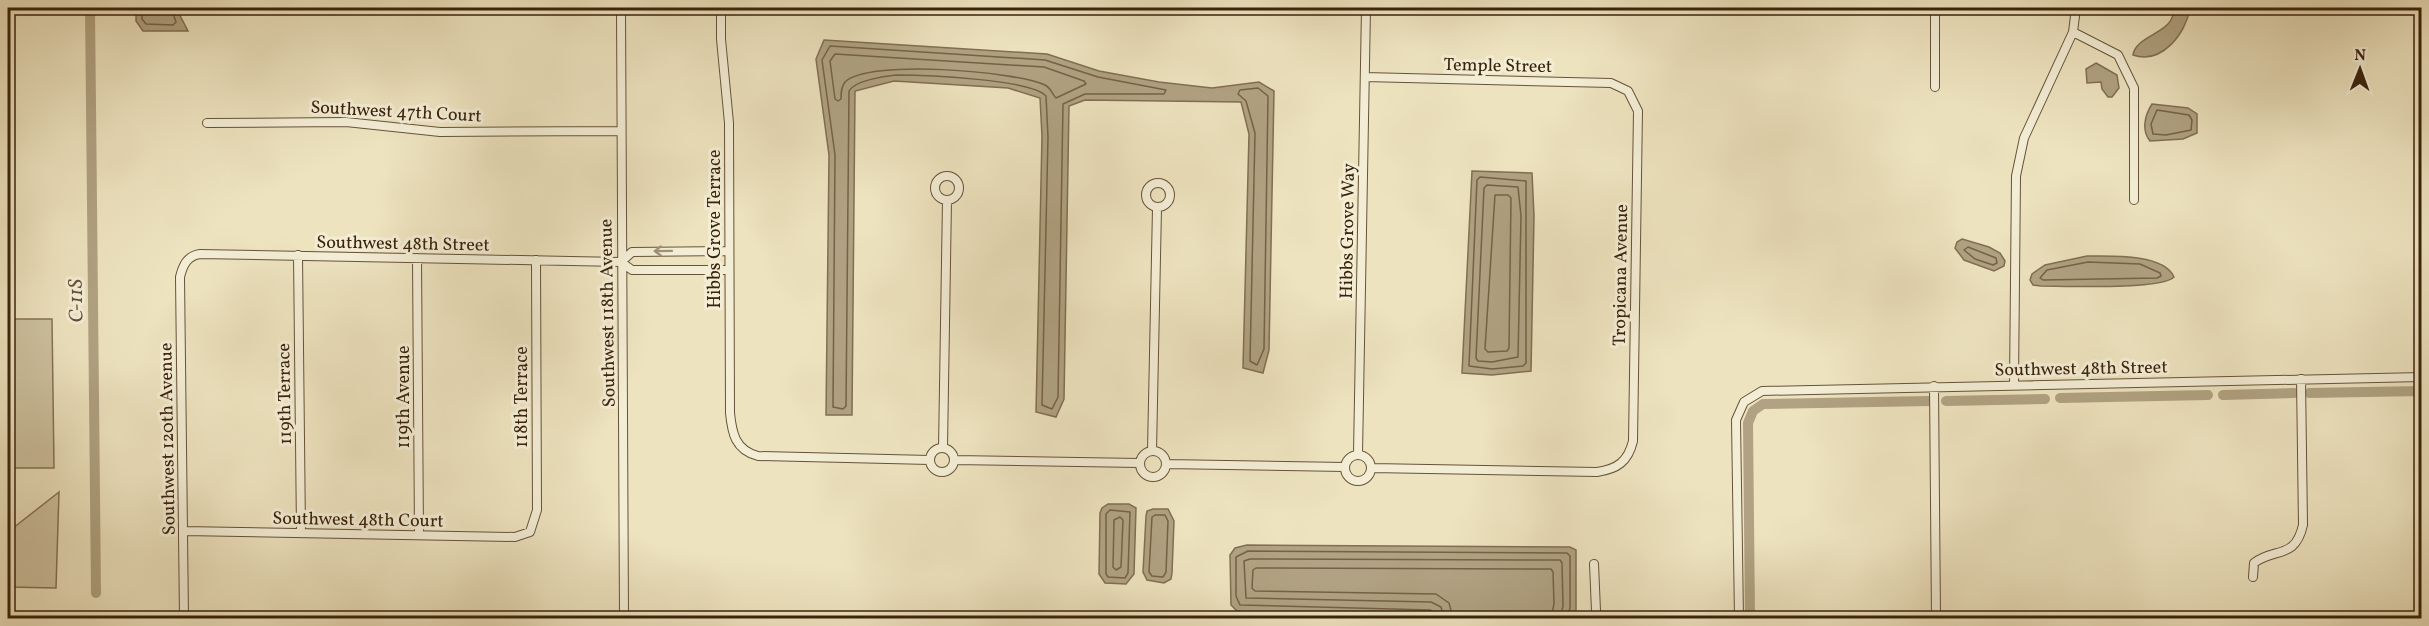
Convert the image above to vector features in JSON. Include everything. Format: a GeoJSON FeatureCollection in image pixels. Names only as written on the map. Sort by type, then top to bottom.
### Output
{"type":"FeatureCollection","features":[{"type":"Feature","properties":{"kind":"street","name":"Southwest 118th Avenue"},"geometry":{"type":"LineString","coordinates":[[621,8],[624,618]]}},
{"type":"Feature","properties":{"kind":"street","name":"Hibbs Grove Terrace"},"geometry":{"type":"LineString","coordinates":[[721,8],[722,57],[728,103],[730,413],[733,438],[741,448],[758,456],[930,460]]}},
{"type":"Feature","properties":{"kind":"street","name":"Hibbs Grove Way"},"geometry":{"type":"LineString","coordinates":[[1358,454],[1366,8]]}},
{"type":"Feature","properties":{"kind":"street"},"geometry":{"type":"LineString","coordinates":[[1935,8],[1935,87]]}},
{"type":"Feature","properties":{"kind":"street"},"geometry":{"type":"LineString","coordinates":[[2014,384],[2016,176],[2024,138],[2073,32],[2076,8]]}},
{"type":"Feature","properties":{"kind":"street"},"geometry":{"type":"LineString","coordinates":[[2073,32],[2118,55],[2134,88],[2134,200]]}},
{"type":"Feature","properties":{"kind":"street","name":"Temple Street"},"geometry":{"type":"LineString","coordinates":[[1365,77],[1611,82],[1628,91]]}},
{"type":"Feature","properties":{"kind":"street","name":"Tropicana Avenue"},"geometry":{"type":"LineString","coordinates":[[1372,468],[1598,472],[1611,470],[1625,460],[1633,441],[1638,111],[1628,91]]}},
{"type":"Feature","properties":{"kind":"street","name":"Southwest 47th Court"},"geometry":{"type":"LineString","coordinates":[[207,123],[346,122],[440,132],[620,131]]}},
{"type":"Feature","properties":{"kind":"street"},"geometry":{"type":"LineString","coordinates":[[943,448],[947,200]]}},
{"type":"Feature","properties":{"kind":"street"},"geometry":{"type":"LineString","coordinates":[[1152,451],[1157,208]]}},
{"type":"Feature","properties":{"kind":"street","name":"Southwest 48th Street"},"geometry":{"type":"LineString","coordinates":[[621,262],[632,252],[729,250]]}},
{"type":"Feature","properties":{"kind":"street","name":"Southwest 48th Street"},"geometry":{"type":"LineString","coordinates":[[187,261],[200,254],[298,255],[621,262],[632,270],[729,270]]}},
{"type":"Feature","properties":{"kind":"street","name":"119th Terrace"},"geometry":{"type":"LineString","coordinates":[[298,255],[301,532]]}},
{"type":"Feature","properties":{"kind":"street","name":"119th Avenue"},"geometry":{"type":"LineString","coordinates":[[417,258],[419,535]]}},
{"type":"Feature","properties":{"kind":"street","name":"118th Terrace"},"geometry":{"type":"LineString","coordinates":[[530,532],[537,510],[536,260]]}},
{"type":"Feature","properties":{"kind":"street","name":"Southwest 120th Avenue"},"geometry":{"type":"LineString","coordinates":[[184,618],[180,277],[187,261]]}},
{"type":"Feature","properties":{"kind":"street","name":"Southwest 48th Street"},"geometry":{"type":"LineString","coordinates":[[1739,618],[1736,420],[1744,402],[1762,391],[2421,377]]}},
{"type":"Feature","properties":{"kind":"street"},"geometry":{"type":"LineString","coordinates":[[2253,577],[2254,563],[2261,557],[2287,551],[2296,544],[2301,535],[2301,379]]}},
{"type":"Feature","properties":{"kind":"street"},"geometry":{"type":"LineString","coordinates":[[1934,386],[1936,618]]}},
{"type":"Feature","properties":{"kind":"street"},"geometry":{"type":"LineString","coordinates":[[943,448],[951,451],[954,460],[951,469],[944,472],[933,468],[930,460],[935,450],[943,448]]}},
{"type":"Feature","properties":{"kind":"street"},"geometry":{"type":"LineString","coordinates":[[1152,451],[1163,456],[1166,464],[1163,471],[1153,476],[1145,474],[1140,464],[1145,454],[1152,451]]}},
{"type":"Feature","properties":{"kind":"street"},"geometry":{"type":"LineString","coordinates":[[1358,454],[1369,459],[1372,468],[1365,479],[1356,481],[1348,476],[1345,467],[1349,458],[1358,454]]}},
{"type":"Feature","properties":{"kind":"street"},"geometry":{"type":"LineString","coordinates":[[954,460],[1140,464]]}},
{"type":"Feature","properties":{"kind":"street"},"geometry":{"type":"LineString","coordinates":[[1166,464],[1345,467]]}},
{"type":"Feature","properties":{"kind":"street","name":"Southwest 48th Court"},"geometry":{"type":"LineString","coordinates":[[183,531],[514,537],[530,532]]}},
{"type":"Feature","properties":{"kind":"street"},"geometry":{"type":"LineString","coordinates":[[1594,564],[1596,612],[1594,618]]}},
{"type":"Feature","properties":{"kind":"shaded area"},"geometry":{"type":"Polygon","coordinates":[[[8,319],[52,319],[54,468],[8,468],[8,319]]]}},
{"type":"Feature","properties":{"kind":"shaded area"},"geometry":{"type":"Polygon","coordinates":[[[59,492],[56,588],[8,587],[8,532],[59,492]]]}},
{"type":"Feature","properties":{"kind":"water"},"geometry":{"type":"Polygon","coordinates":[[[136,8],[176,8],[188,31],[143,31],[136,21],[136,8]]]}},
{"type":"Feature","properties":{"kind":"water"},"geometry":{"type":"Polygon","coordinates":[[[2173,8],[2190,8],[2188,18],[2171,45],[2154,55],[2144,57],[2133,55],[2141,42],[2169,23],[2173,16],[2173,8]]]}},
{"type":"Feature","properties":{"kind":"water"},"geometry":{"type":"Polygon","coordinates":[[[824,40],[1047,54],[1099,71],[1159,82],[1212,88],[1259,82],[1274,91],[1269,350],[1263,373],[1243,368],[1249,134],[1241,102],[1085,100],[1069,106],[1064,399],[1056,417],[1036,412],[1042,136],[1040,98],[1008,88],[894,81],[855,91],[852,415],[826,415],[829,155],[816,59],[824,40]]]}},
{"type":"Feature","properties":{"kind":"water"},"geometry":{"type":"Polygon","coordinates":[[[2096,63],[2117,75],[2119,88],[2112,97],[2108,97],[2102,89],[2101,82],[2087,83],[2086,69],[2096,63]]]}},
{"type":"Feature","properties":{"kind":"water"},"geometry":{"type":"Polygon","coordinates":[[[2152,104],[2188,108],[2197,114],[2197,133],[2183,139],[2150,141],[2147,137],[2145,122],[2152,104]]]}},
{"type":"Feature","properties":{"kind":"water"},"geometry":{"type":"Polygon","coordinates":[[[1472,171],[1532,173],[1534,216],[1531,371],[1492,375],[1462,373],[1472,171]]]}},
{"type":"Feature","properties":{"kind":"water"},"geometry":{"type":"Polygon","coordinates":[[[1962,239],[1989,247],[2000,253],[2005,261],[2004,266],[1994,271],[1964,260],[1955,248],[1957,242],[1962,239]]]}},
{"type":"Feature","properties":{"kind":"water"},"geometry":{"type":"Polygon","coordinates":[[[2087,256],[2121,256],[2148,260],[2168,269],[2174,277],[2166,281],[2133,286],[2041,286],[2033,285],[2030,280],[2032,274],[2045,265],[2087,256]]]}},
{"type":"Feature","properties":{"kind":"water"},"geometry":{"type":"Polygon","coordinates":[[[1108,504],[1129,504],[1136,508],[1134,574],[1126,584],[1105,583],[1099,574],[1100,513],[1102,508],[1108,504]]]}},
{"type":"Feature","properties":{"kind":"water"},"geometry":{"type":"Polygon","coordinates":[[[1168,509],[1174,521],[1172,573],[1171,579],[1164,583],[1147,580],[1143,572],[1146,516],[1147,511],[1168,509]]]}},
{"type":"Feature","properties":{"kind":"water"},"geometry":{"type":"Polygon","coordinates":[[[1247,545],[1570,547],[1576,550],[1576,610],[1574,616],[1562,618],[1237,611],[1231,605],[1230,555],[1235,548],[1247,545]]]}},
{"type":"Feature","properties":{"kind":"waterway","name":"C-11S"},"geometry":{"type":"LineString","coordinates":[[90,8],[96,593]]}},
{"type":"Feature","properties":{"kind":"waterway"},"geometry":{"type":"LineString","coordinates":[[2309,393],[2422,391]]}},
{"type":"Feature","properties":{"kind":"waterway"},"geometry":{"type":"LineString","coordinates":[[2223,395],[2294,393]]}},
{"type":"Feature","properties":{"kind":"waterway"},"geometry":{"type":"LineString","coordinates":[[2060,398],[2208,395]]}},
{"type":"Feature","properties":{"kind":"waterway"},"geometry":{"type":"LineString","coordinates":[[1946,401],[2045,399]]}},
{"type":"Feature","properties":{"kind":"waterway"},"geometry":{"type":"LineString","coordinates":[[1750,618],[1748,423],[1753,411],[1763,404],[1930,401]]}}]}
